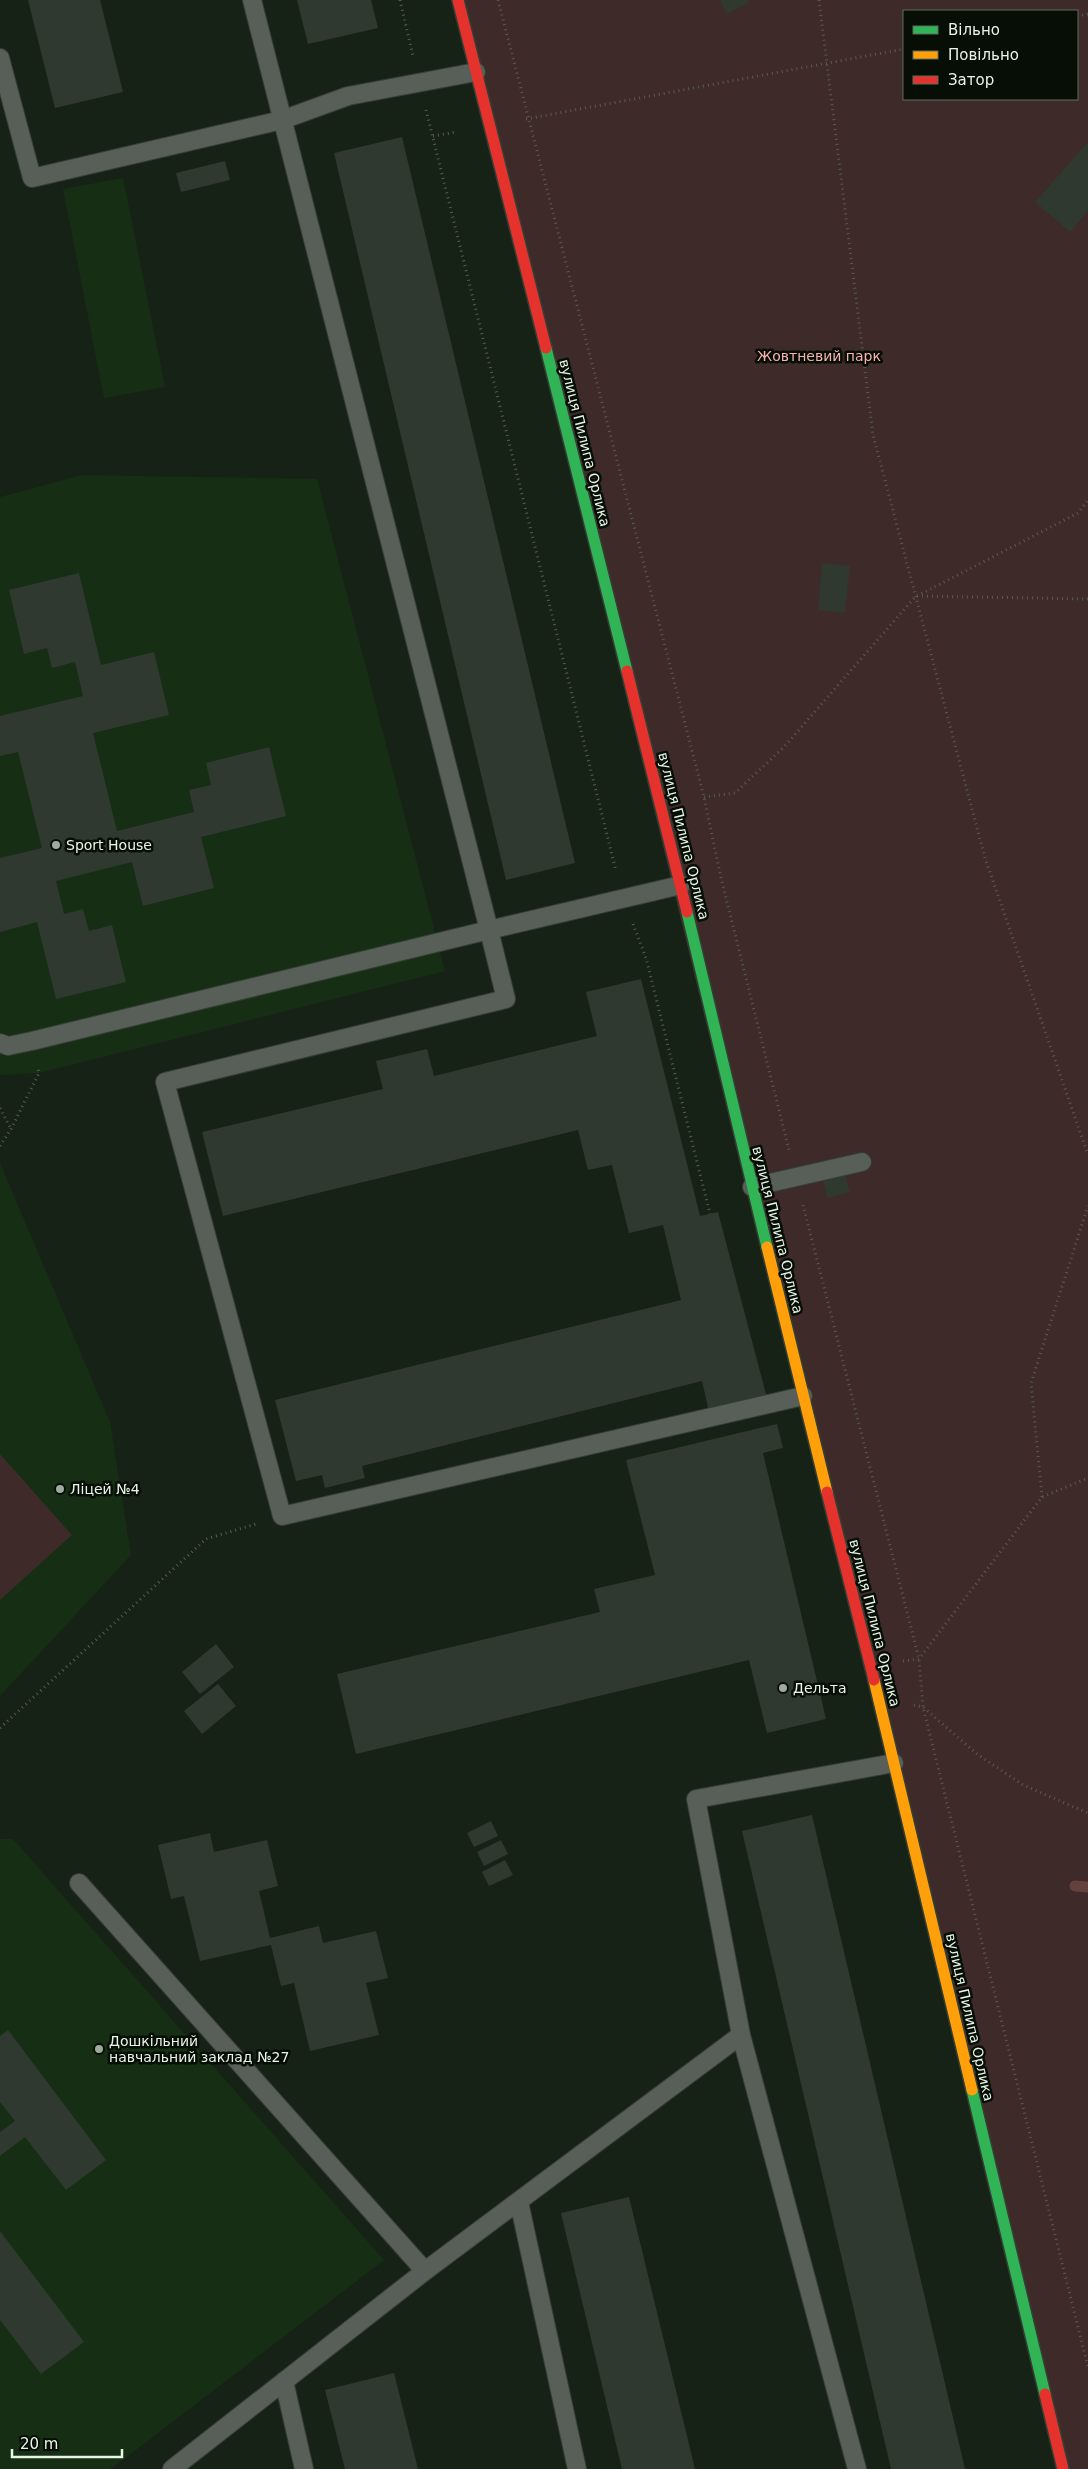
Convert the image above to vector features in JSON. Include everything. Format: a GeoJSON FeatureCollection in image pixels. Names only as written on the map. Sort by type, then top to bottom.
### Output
{"type":"FeatureCollection","features":[{"type":"Feature","properties":{"kind":"street","name":"вулиця Пилипа Орлика"},"geometry":{"type":"LineString","coordinates":[[458,0],[681,885],[752,1187],[894,1763],[1063,2469]]}},
{"type":"Feature","properties":{"kind":"lane"},"geometry":{"type":"LineString","coordinates":[[252,0],[506,999],[165,1082],[282,1516],[803,1396]]}},
{"type":"Feature","properties":{"kind":"lane"},"geometry":{"type":"LineString","coordinates":[[0,58],[32,178],[282,120],[348,96],[476,72]]}},
{"type":"Feature","properties":{"kind":"lane"},"geometry":{"type":"LineString","coordinates":[[0,1043],[8,1046],[32,1041],[681,885]]}},
{"type":"Feature","properties":{"kind":"lane"},"geometry":{"type":"LineString","coordinates":[[752,1187],[862,1162]]}},
{"type":"Feature","properties":{"kind":"lane"},"geometry":{"type":"LineString","coordinates":[[857,2469],[741,2035],[696,1799],[894,1763]]}},
{"type":"Feature","properties":{"kind":"lane"},"geometry":{"type":"LineString","coordinates":[[79,1883],[425,2271]]}},
{"type":"Feature","properties":{"kind":"lane"},"geometry":{"type":"LineString","coordinates":[[172,2469],[425,2271],[741,2035]]}},
{"type":"Feature","properties":{"kind":"lane"},"geometry":{"type":"LineString","coordinates":[[519,2202],[577,2469]]}},
{"type":"Feature","properties":{"kind":"lane"},"geometry":{"type":"LineString","coordinates":[[284,2381],[304,2469]]}},
{"type":"Feature","properties":{"kind":"path"},"geometry":{"type":"LineString","coordinates":[[400,0],[623,898],[646,958],[710,1214]]}},
{"type":"Feature","properties":{"kind":"path"},"geometry":{"type":"LineString","coordinates":[[498,0],[704,797],[721,878],[919,1659],[924,1708],[1088,2367]]}},
{"type":"Feature","properties":{"kind":"path"},"geometry":{"type":"LineString","coordinates":[[819,0],[873,435],[985,858],[1088,1155]]}},
{"type":"Feature","properties":{"kind":"path"},"geometry":{"type":"LineString","coordinates":[[433,136],[903,49]]}},
{"type":"Feature","properties":{"kind":"path"},"geometry":{"type":"LineString","coordinates":[[704,797],[735,793],[777,754],[916,596],[1078,513],[1088,500]]}},
{"type":"Feature","properties":{"kind":"path"},"geometry":{"type":"LineString","coordinates":[[916,596],[1088,599]]}},
{"type":"Feature","properties":{"kind":"path"},"geometry":{"type":"LineString","coordinates":[[0,1146],[11,1129],[39,1073],[32,1041]]}},
{"type":"Feature","properties":{"kind":"path"},"geometry":{"type":"LineString","coordinates":[[0,1108],[11,1129]]}},
{"type":"Feature","properties":{"kind":"path"},"geometry":{"type":"LineString","coordinates":[[1042,1497],[1031,1383],[1088,1206]]}},
{"type":"Feature","properties":{"kind":"path"},"geometry":{"type":"LineString","coordinates":[[870,1666],[919,1659],[1042,1497],[1088,1478]]}},
{"type":"Feature","properties":{"kind":"path"},"geometry":{"type":"LineString","coordinates":[[0,1728],[206,1539],[282,1516]]}},
{"type":"Feature","properties":{"kind":"path"},"geometry":{"type":"LineString","coordinates":[[876,1694],[924,1708],[978,1754],[1023,1784],[1088,1813]]}},
{"type":"Feature","properties":{"kind":"shaded area"},"geometry":{"type":"Polygon","coordinates":[[[123,178],[165,387],[104,398],[63,189],[123,178]]]}},
{"type":"Feature","properties":{"kind":"shaded area"},"geometry":{"type":"Polygon","coordinates":[[[82,475],[317,479],[445,971],[39,1073],[0,1075],[0,497],[82,475]]]}},
{"type":"Feature","properties":{"kind":"shaded area","name":"Ліцей №4"},"geometry":{"type":"Polygon","coordinates":[[[0,1163],[110,1422],[131,1555],[0,1696],[0,1163]]]}},
{"type":"Feature","properties":{"kind":"shaded area","name":"Дошкільний навчальний заклад №27"},"geometry":{"type":"Polygon","coordinates":[[[0,1839],[13,1839],[384,2260],[111,2469],[0,2469],[0,1839]]]}},
{"type":"Feature","properties":{"kind":"green space","name":"Жовтневий парк"},"geometry":{"type":"Polygon","coordinates":[[[456,0],[1088,0],[1088,2469],[1060,2469],[456,0]]]}},
{"type":"Feature","properties":{"kind":"green space"},"geometry":{"type":"Polygon","coordinates":[[[0,1454],[72,1535],[0,1600],[0,1454]]]}},
{"type":"Feature","properties":{"kind":"building"},"geometry":{"type":"Polygon","coordinates":[[[28,0],[100,0],[123,92],[55,108],[28,0]]]}},
{"type":"Feature","properties":{"kind":"building"},"geometry":{"type":"Polygon","coordinates":[[[297,0],[371,0],[378,28],[308,44],[297,0]]]}},
{"type":"Feature","properties":{"kind":"building"},"geometry":{"type":"Polygon","coordinates":[[[748,0],[749,2],[727,14],[720,1],[748,0]]]}},
{"type":"Feature","properties":{"kind":"building"},"geometry":{"type":"Polygon","coordinates":[[[402,137],[575,863],[506,880],[334,153],[402,137]]]}},
{"type":"Feature","properties":{"kind":"building"},"geometry":{"type":"Polygon","coordinates":[[[1088,142],[1088,211],[1070,232],[1035,202],[1088,142]]]}},
{"type":"Feature","properties":{"kind":"building"},"geometry":{"type":"Polygon","coordinates":[[[225,161],[230,180],[181,192],[176,173],[225,161]]]}},
{"type":"Feature","properties":{"kind":"building"},"geometry":{"type":"Polygon","coordinates":[[[822,563],[850,566],[845,613],[818,610],[822,563]]]}},
{"type":"Feature","properties":{"kind":"building"},"geometry":{"type":"Polygon","coordinates":[[[79,573],[101,665],[154,652],[169,715],[93,733],[117,831],[194,812],[189,790],[211,785],[206,763],[269,747],[286,816],[201,837],[214,888],[143,906],[132,862],[56,881],[64,914],[83,909],[89,931],[112,925],[126,982],[56,999],[37,922],[0,932],[0,858],[42,848],[18,752],[0,756],[0,716],[83,696],[75,662],[52,668],[47,648],[24,654],[9,590],[79,573]]]}},
{"type":"Feature","properties":{"kind":"building"},"geometry":{"type":"Polygon","coordinates":[[[641,979],[700,1216],[718,1212],[767,1398],[709,1412],[702,1381],[362,1466],[365,1478],[325,1488],[322,1475],[296,1481],[275,1400],[681,1300],[663,1225],[629,1233],[612,1165],[588,1170],[578,1130],[223,1216],[202,1132],[383,1089],[376,1061],[427,1049],[434,1076],[597,1036],[586,992],[641,979]]]}},
{"type":"Feature","properties":{"kind":"building"},"geometry":{"type":"Polygon","coordinates":[[[845,1175],[850,1192],[827,1198],[823,1180],[845,1175]]]}},
{"type":"Feature","properties":{"kind":"building"},"geometry":{"type":"Polygon","coordinates":[[[777,1424],[783,1448],[763,1453],[826,1719],[767,1733],[749,1660],[356,1754],[337,1674],[600,1612],[594,1589],[655,1575],[626,1460],[777,1424]]]}},
{"type":"Feature","properties":{"kind":"building"},"geometry":{"type":"Polygon","coordinates":[[[216,1644],[234,1667],[200,1694],[182,1672],[216,1644]]]}},
{"type":"Feature","properties":{"kind":"building"},"geometry":{"type":"Polygon","coordinates":[[[218,1684],[236,1706],[202,1734],[184,1711],[218,1684]]]}},
{"type":"Feature","properties":{"kind":"building"},"geometry":{"type":"Polygon","coordinates":[[[812,1815],[965,2469],[891,2469],[742,1831],[812,1815]]]}},
{"type":"Feature","properties":{"kind":"building"},"geometry":{"type":"Polygon","coordinates":[[[491,1821],[498,1836],[474,1847],[467,1833],[491,1821]]]}},
{"type":"Feature","properties":{"kind":"building"},"geometry":{"type":"Polygon","coordinates":[[[210,1833],[214,1852],[267,1840],[278,1886],[259,1891],[270,1938],[319,1926],[323,1943],[376,1931],[388,1978],[366,1983],[379,2035],[310,2051],[294,1983],[281,1986],[271,1945],[200,1961],[184,1896],[171,1899],[158,1845],[210,1833]]]}},
{"type":"Feature","properties":{"kind":"building"},"geometry":{"type":"Polygon","coordinates":[[[501,1840],[508,1854],[484,1866],[477,1852],[501,1840]]]}},
{"type":"Feature","properties":{"kind":"building"},"geometry":{"type":"Polygon","coordinates":[[[505,1860],[513,1875],[489,1886],[482,1872],[505,1860]]]}},
{"type":"Feature","properties":{"kind":"building"},"geometry":{"type":"Polygon","coordinates":[[[8,2030],[106,2160],[66,2190],[25,2137],[0,2156],[0,2132],[15,2121],[0,2102],[0,2036],[8,2030]]]}},
{"type":"Feature","properties":{"kind":"building"},"geometry":{"type":"Polygon","coordinates":[[[629,2197],[695,2469],[622,2469],[561,2213],[629,2197]]]}},
{"type":"Feature","properties":{"kind":"building"},"geometry":{"type":"Polygon","coordinates":[[[0,2231],[84,2342],[41,2374],[0,2320],[0,2231]]]}},
{"type":"Feature","properties":{"kind":"building"},"geometry":{"type":"Polygon","coordinates":[[[394,2373],[418,2469],[345,2469],[325,2390],[394,2373]]]}},
{"type":"Feature","properties":{"kind":"waterway"},"geometry":{"type":"LineString","coordinates":[[1075,1886],[1088,1887]]}},
{"type":"Feature","properties":{"kind":"traffic: fast"},"geometry":{"type":"LineString","coordinates":[[546,348],[627,671]]}},
{"type":"Feature","properties":{"kind":"traffic: fast"},"geometry":{"type":"LineString","coordinates":[[687,912],[767,1247]]}},
{"type":"Feature","properties":{"kind":"traffic: fast"},"geometry":{"type":"LineString","coordinates":[[972,2090],[1045,2394]]}},
{"type":"Feature","properties":{"kind":"traffic: slow"},"geometry":{"type":"LineString","coordinates":[[767,1247],[827,1492]]}},
{"type":"Feature","properties":{"kind":"traffic: slow"},"geometry":{"type":"LineString","coordinates":[[874,1680],[972,2090]]}},
{"type":"Feature","properties":{"kind":"traffic: jam"},"geometry":{"type":"LineString","coordinates":[[458,0],[546,348]]}},
{"type":"Feature","properties":{"kind":"traffic: jam"},"geometry":{"type":"LineString","coordinates":[[627,671],[687,912]]}},
{"type":"Feature","properties":{"kind":"traffic: jam"},"geometry":{"type":"LineString","coordinates":[[827,1492],[874,1680]]}},
{"type":"Feature","properties":{"kind":"traffic: jam"},"geometry":{"type":"LineString","coordinates":[[1045,2394],[1063,2469]]}},
{"type":"Feature","properties":{"kind":"place","name":"Sport House"},"geometry":{"type":"Point","coordinates":[56,845]}},
{"type":"Feature","properties":{"kind":"place","name":"Ліцей №4"},"geometry":{"type":"Point","coordinates":[60,1489]}},
{"type":"Feature","properties":{"kind":"place","name":"Дельта"},"geometry":{"type":"Point","coordinates":[783,1688]}},
{"type":"Feature","properties":{"kind":"place","name":"Дошкільний навчальний заклад №27"},"geometry":{"type":"Point","coordinates":[99,2049]}}]}
